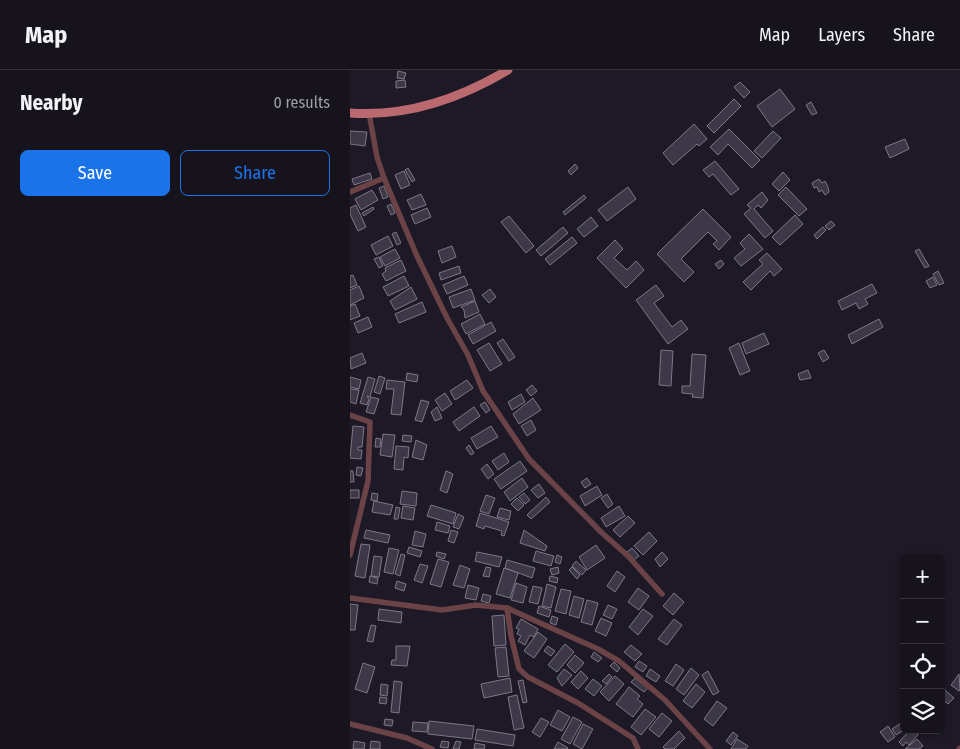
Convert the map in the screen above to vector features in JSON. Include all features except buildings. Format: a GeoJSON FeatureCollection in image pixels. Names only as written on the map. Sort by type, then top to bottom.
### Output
{"type":"FeatureCollection","features":[{"type":"Feature","properties":{"kind":"main road"},"geometry":{"type":"LineString","coordinates":[[350,113],[369,113],[434,104],[479,86],[508,70]]}},
{"type":"Feature","properties":{"kind":"street"},"geometry":{"type":"LineString","coordinates":[[369,113],[377,157],[384,178],[417,256],[468,355],[483,391],[512,436],[538,469],[600,532],[628,556],[662,594]]}},
{"type":"Feature","properties":{"kind":"street"},"geometry":{"type":"LineString","coordinates":[[350,192],[384,178]]}},
{"type":"Feature","properties":{"kind":"street"},"geometry":{"type":"LineString","coordinates":[[350,415],[370,422],[370,451],[368,481],[350,555]]}},
{"type":"Feature","properties":{"kind":"street"},"geometry":{"type":"LineString","coordinates":[[350,598],[442,610],[476,605],[507,608],[619,660],[665,700],[710,749]]}},
{"type":"Feature","properties":{"kind":"street"},"geometry":{"type":"LineString","coordinates":[[507,608],[519,669],[528,677],[578,703],[633,738],[638,749]]}},
{"type":"Feature","properties":{"kind":"street"},"geometry":{"type":"LineString","coordinates":[[350,724],[407,738],[432,749]]}}]}
